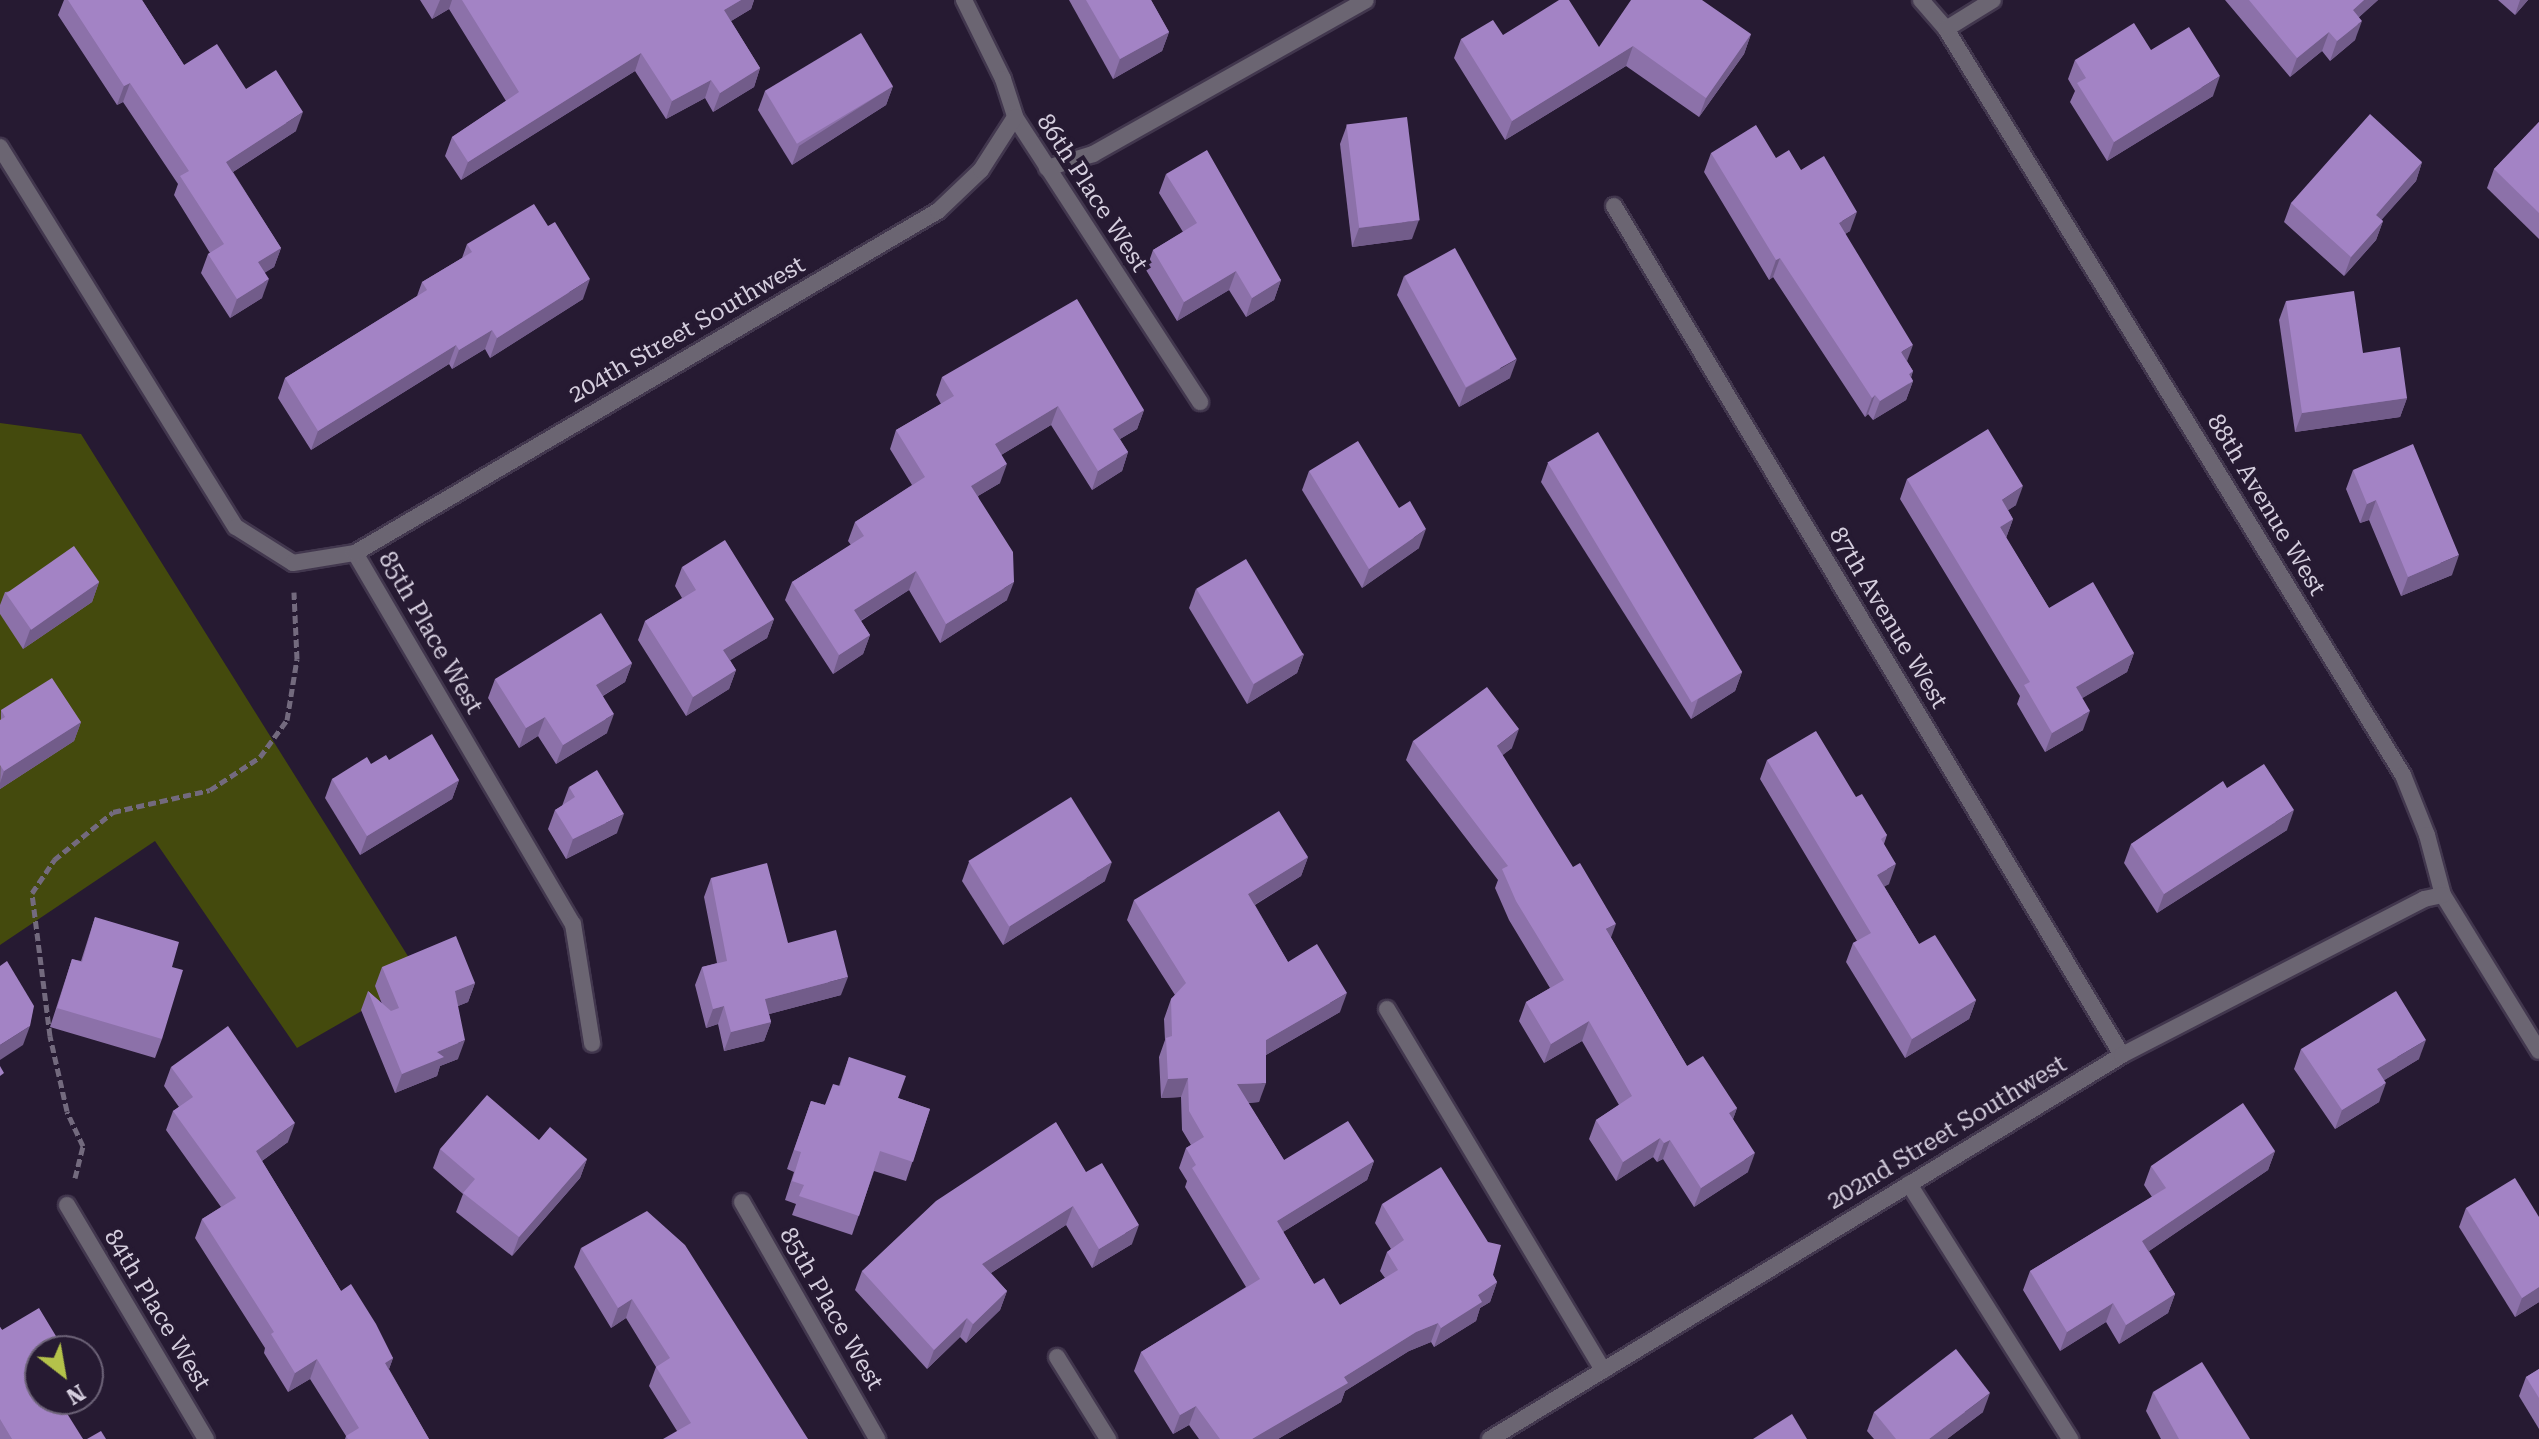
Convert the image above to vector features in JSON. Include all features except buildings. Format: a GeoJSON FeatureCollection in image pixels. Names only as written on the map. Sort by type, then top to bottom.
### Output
{"type":"FeatureCollection","features":[{"type":"Feature","properties":{"kind":"street"},"geometry":{"type":"LineString","coordinates":[[1047,168],[1093,154],[1366,0]]}},
{"type":"Feature","properties":{"kind":"street","name":"88th Avenue West"},"geometry":{"type":"LineString","coordinates":[[1921,0],[1946,29],[2403,775],[2427,835],[2443,895],[2539,1051]]}},
{"type":"Feature","properties":{"kind":"street"},"geometry":{"type":"LineString","coordinates":[[1946,29],[1993,0]]}},
{"type":"Feature","properties":{"kind":"street","name":"86th Place West"},"geometry":{"type":"LineString","coordinates":[[968,2],[1003,79],[1015,117],[1200,402]]}},
{"type":"Feature","properties":{"kind":"street","name":"204th Street Southwest"},"geometry":{"type":"LineString","coordinates":[[355,553],[938,211],[981,170],[1015,117]]}},
{"type":"Feature","properties":{"kind":"street"},"geometry":{"type":"LineString","coordinates":[[0,147],[236,527],[293,563]]}},
{"type":"Feature","properties":{"kind":"street","name":"87th Avenue West"},"geometry":{"type":"LineString","coordinates":[[1614,206],[2122,1055]]}},
{"type":"Feature","properties":{"kind":"street","name":"85th Place West"},"geometry":{"type":"LineString","coordinates":[[293,563],[355,553],[573,924],[592,1043]]}},
{"type":"Feature","properties":{"kind":"street","name":"202nd Street Southwest"},"geometry":{"type":"LineString","coordinates":[[1490,1439],[2122,1055],[2424,899],[2443,895]]}},
{"type":"Feature","properties":{"kind":"street"},"geometry":{"type":"LineString","coordinates":[[1387,1009],[1603,1370]]}},
{"type":"Feature","properties":{"kind":"street"},"geometry":{"type":"LineString","coordinates":[[1909,1184],[2070,1439]]}},
{"type":"Feature","properties":{"kind":"street","name":"85th Place West"},"geometry":{"type":"LineString","coordinates":[[742,1202],[877,1439]]}},
{"type":"Feature","properties":{"kind":"street","name":"84th Place West"},"geometry":{"type":"LineString","coordinates":[[67,1205],[206,1439]]}},
{"type":"Feature","properties":{"kind":"street"},"geometry":{"type":"LineString","coordinates":[[1057,1357],[1108,1439]]}},
{"type":"Feature","properties":{"kind":"path"},"geometry":{"type":"LineString","coordinates":[[67,1205],[83,1146],[67,1111],[50,1036],[32,893],[54,860],[113,812],[210,790],[260,757],[287,720],[297,659],[293,563]]}},
{"type":"Feature","properties":{"kind":"green space"},"geometry":{"type":"Polygon","coordinates":[[[0,423],[81,434],[421,977],[297,1048],[155,841],[0,945],[0,423]]]}}]}
